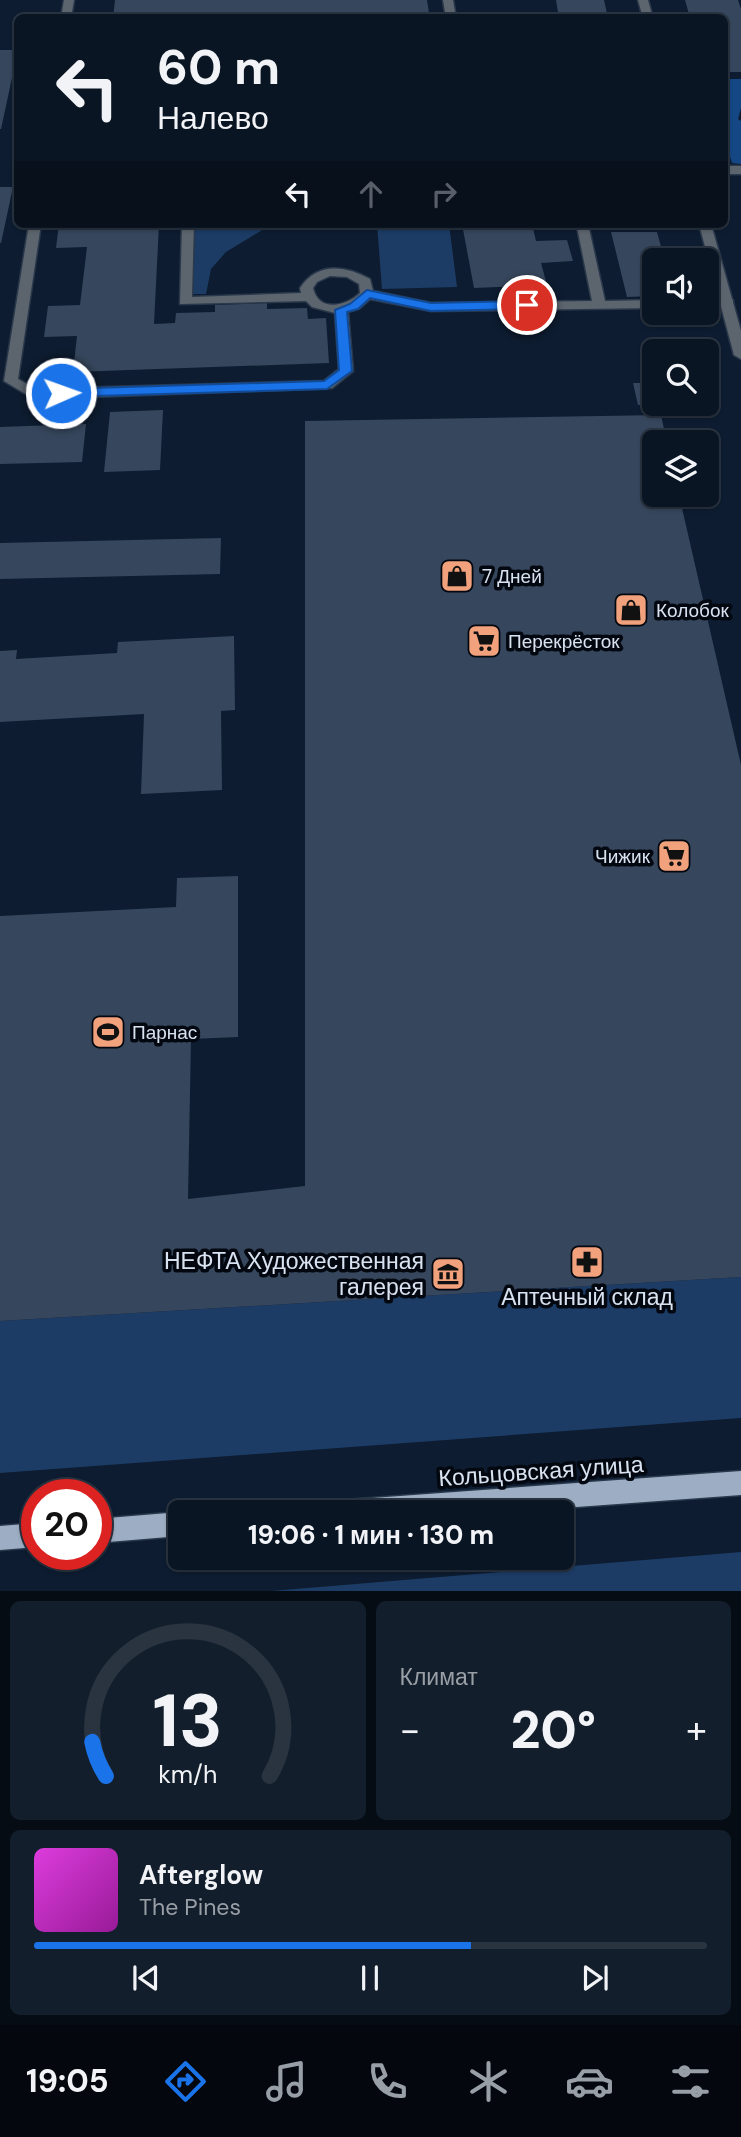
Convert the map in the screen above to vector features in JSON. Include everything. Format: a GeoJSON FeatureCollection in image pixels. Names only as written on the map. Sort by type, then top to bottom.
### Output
{"type":"FeatureCollection","features":[{"type":"Feature","properties":{"kind":"main road","name":"Кольцовская улица"},"geometry":{"type":"LineString","coordinates":[[509,1500],[741,1483]]}},
{"type":"Feature","properties":{"kind":"main road"},"geometry":{"type":"LineString","coordinates":[[112,1530],[168,1525]]}},
{"type":"Feature","properties":{"kind":"main road"},"geometry":{"type":"LineString","coordinates":[[0,1538],[21,1536]]}},
{"type":"Feature","properties":{"kind":"street"},"geometry":{"type":"LineString","coordinates":[[34,228],[11,381],[34,394],[327,385],[346,371],[341,310]]}},
{"type":"Feature","properties":{"kind":"street"},"geometry":{"type":"LineString","coordinates":[[188,228],[185,300],[307,297]]}},
{"type":"Feature","properties":{"kind":"street"},"geometry":{"type":"LineString","coordinates":[[584,228],[599,303]]}},
{"type":"Feature","properties":{"kind":"street"},"geometry":{"type":"LineString","coordinates":[[706,228],[741,355]]}},
{"type":"Feature","properties":{"kind":"street"},"geometry":{"type":"LineString","coordinates":[[340,271],[359,277],[365,282],[367,294],[354,306],[341,310],[319,307],[307,297],[305,290],[311,279],[318,275],[340,271]]}},
{"type":"Feature","properties":{"kind":"street"},"geometry":{"type":"LineString","coordinates":[[367,294],[431,307],[642,304]]}},
{"type":"Feature","properties":{"kind":"street"},"geometry":{"type":"LineString","coordinates":[[719,303],[728,303]]}},
{"type":"Feature","properties":{"kind":"shaded area"},"geometry":{"type":"Polygon","coordinates":[[[728,79],[741,79],[741,108],[738,119],[741,121],[741,164],[732,163],[728,151],[728,79]]]}},
{"type":"Feature","properties":{"kind":"shaded area"},"geometry":{"type":"Polygon","coordinates":[[[194,228],[265,228],[226,252],[211,269],[206,294],[190,294],[194,228]]]}},
{"type":"Feature","properties":{"kind":"shaded area"},"geometry":{"type":"Polygon","coordinates":[[[377,228],[450,228],[457,287],[382,289],[377,228]]]}},
{"type":"Feature","properties":{"kind":"shaded area"},"geometry":{"type":"Polygon","coordinates":[[[741,1277],[741,1418],[0,1473],[0,1321],[741,1277]]]}},
{"type":"Feature","properties":{"kind":"shaded area"},"geometry":{"type":"Polygon","coordinates":[[[741,1552],[741,1591],[271,1591],[524,1570],[574,1570],[574,1566],[741,1552]]]}},
{"type":"Feature","properties":{"kind":"building"},"geometry":{"type":"Polygon","coordinates":[[[115,0],[427,0],[429,13],[416,14],[113,14],[115,0]]]}},
{"type":"Feature","properties":{"kind":"building"},"geometry":{"type":"Polygon","coordinates":[[[556,0],[604,0],[607,14],[558,14],[556,0]]]}},
{"type":"Feature","properties":{"kind":"building"},"geometry":{"type":"Polygon","coordinates":[[[685,0],[738,0],[741,9],[741,72],[728,72],[728,14],[689,14],[685,0]]]}},
{"type":"Feature","properties":{"kind":"building"},"geometry":{"type":"Polygon","coordinates":[[[0,50],[14,50],[14,69],[0,129],[0,50]]]}},
{"type":"Feature","properties":{"kind":"building"},"geometry":{"type":"Polygon","coordinates":[[[0,187],[13,187],[1,243],[0,243],[0,187]]]}},
{"type":"Feature","properties":{"kind":"building"},"geometry":{"type":"Polygon","coordinates":[[[58,228],[159,228],[154,324],[175,323],[176,313],[215,312],[215,305],[267,303],[267,309],[307,308],[308,319],[326,318],[329,363],[73,372],[77,336],[44,337],[48,306],[80,305],[87,247],[56,248],[58,228]]]}},
{"type":"Feature","properties":{"kind":"building"},"geometry":{"type":"Polygon","coordinates":[[[463,228],[533,228],[536,241],[567,240],[573,261],[541,263],[547,285],[474,288],[463,228]]]}},
{"type":"Feature","properties":{"kind":"building"},"geometry":{"type":"Polygon","coordinates":[[[611,232],[657,232],[661,248],[642,248],[642,296],[627,297],[611,232]]]}},
{"type":"Feature","properties":{"kind":"building"},"geometry":{"type":"Polygon","coordinates":[[[633,383],[642,383],[642,405],[638,405],[633,383]]]}},
{"type":"Feature","properties":{"kind":"building"},"geometry":{"type":"Polygon","coordinates":[[[163,410],[160,470],[104,472],[110,412],[163,410]]]}},
{"type":"Feature","properties":{"kind":"building"},"geometry":{"type":"Polygon","coordinates":[[[661,416],[664,430],[642,430],[642,507],[682,507],[741,765],[741,1277],[0,1321],[0,916],[176,907],[177,878],[238,876],[238,1037],[191,1039],[188,1199],[305,1186],[305,421],[661,416]]]}},
{"type":"Feature","properties":{"kind":"building"},"geometry":{"type":"Polygon","coordinates":[[[86,424],[82,462],[0,464],[0,427],[86,424]]]}},
{"type":"Feature","properties":{"kind":"building"},"geometry":{"type":"Polygon","coordinates":[[[221,538],[220,574],[0,579],[0,543],[221,538]]]}},
{"type":"Feature","properties":{"kind":"building"},"geometry":{"type":"Polygon","coordinates":[[[234,636],[235,710],[221,711],[222,790],[141,794],[144,714],[0,722],[0,651],[17,650],[16,659],[117,653],[118,642],[234,636]]]}},
{"type":"Feature","properties":{"kind":"place","name":"7 Дней"},"geometry":{"type":"Point","coordinates":[457,576]}},
{"type":"Feature","properties":{"kind":"place","name":"Колобок"},"geometry":{"type":"Point","coordinates":[631,610]}},
{"type":"Feature","properties":{"kind":"place","name":"Перекрёсток"},"geometry":{"type":"Point","coordinates":[484,641]}},
{"type":"Feature","properties":{"kind":"place","name":"Чижик"},"geometry":{"type":"Point","coordinates":[674,856]}},
{"type":"Feature","properties":{"kind":"place","name":"Парнас"},"geometry":{"type":"Point","coordinates":[108,1032]}},
{"type":"Feature","properties":{"kind":"place","name":"Аптечный склад"},"geometry":{"type":"Point","coordinates":[587,1262]}},
{"type":"Feature","properties":{"kind":"place","name":"НЕФТА Художественная галерея"},"geometry":{"type":"Point","coordinates":[448,1274]}},
{"type":"Feature","properties":{"kind":"route"},"geometry":{"type":"LineString","coordinates":[[61,393],[327,385],[346,371],[341,310],[362,302],[367,294],[431,307],[527,305]]}}]}
